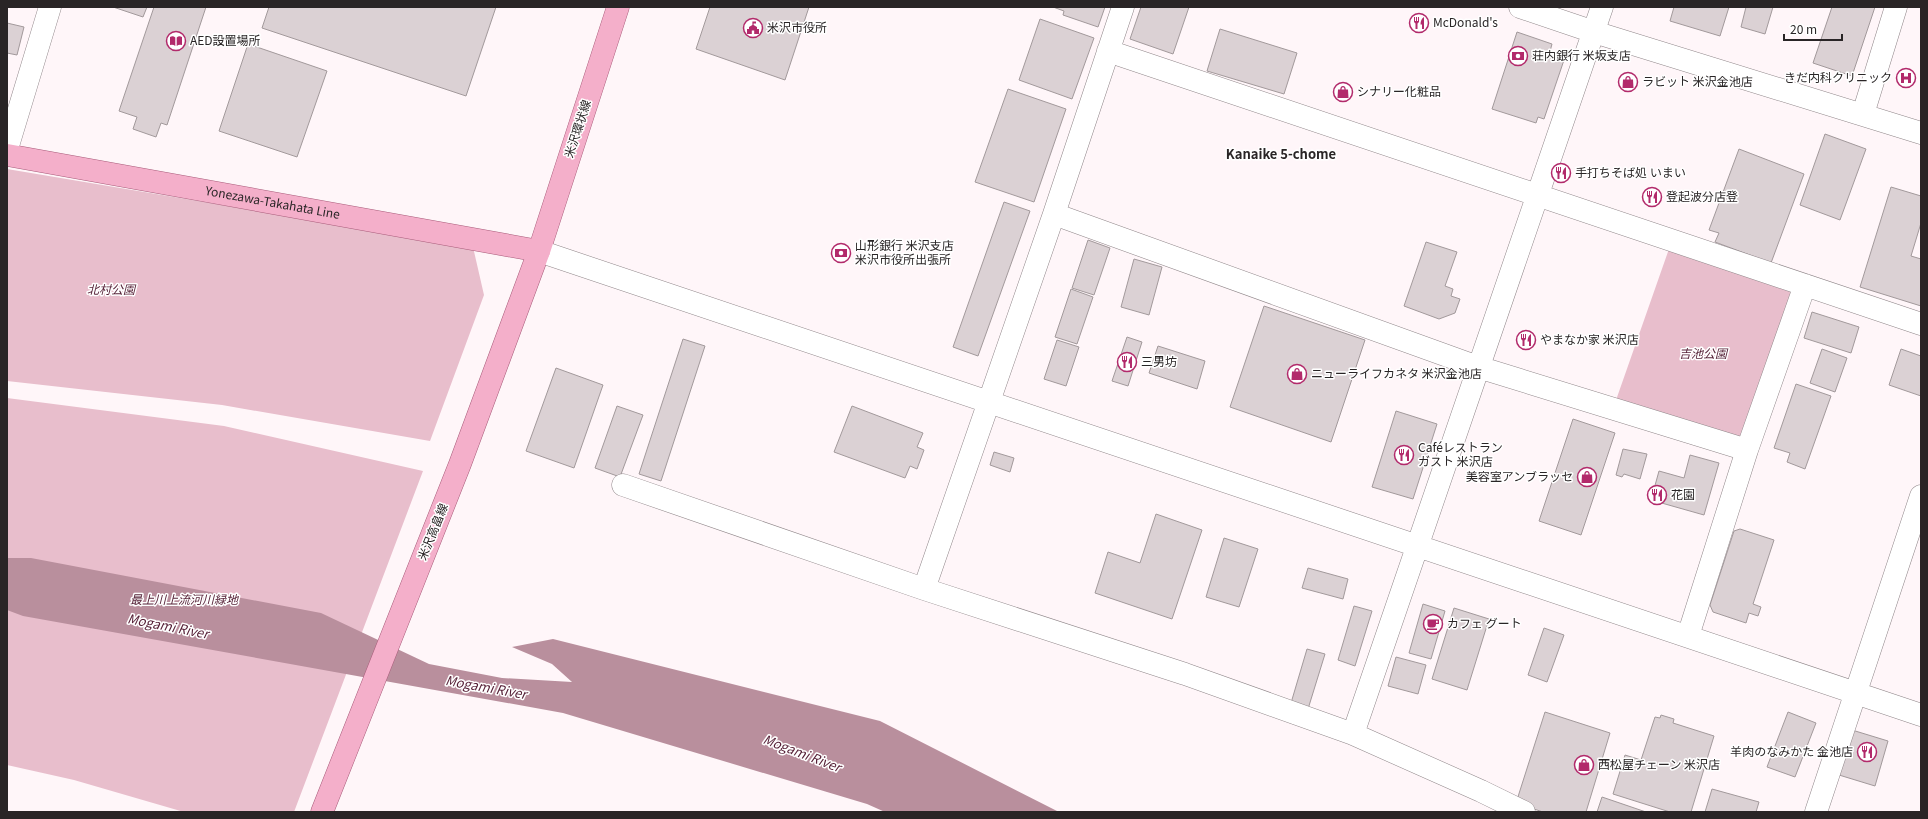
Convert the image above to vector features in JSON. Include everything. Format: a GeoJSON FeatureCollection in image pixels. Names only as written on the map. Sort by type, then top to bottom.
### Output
{"type":"FeatureCollection","features":[{"type":"Feature","properties":{"kind":"main road","name":"米沢環状線"},"geometry":{"type":"LineString","coordinates":[[539,251],[618,7]]}},
{"type":"Feature","properties":{"kind":"main road","name":"Yonezawa-Takahata Line"},"geometry":{"type":"LineString","coordinates":[[7,155],[539,251]]}},
{"type":"Feature","properties":{"kind":"main road","name":"米沢高畠線"},"geometry":{"type":"LineString","coordinates":[[322,812],[450,488],[539,251]]}},
{"type":"Feature","properties":{"kind":"street"},"geometry":{"type":"LineString","coordinates":[[7,149],[50,7]]}},
{"type":"Feature","properties":{"kind":"street"},"geometry":{"type":"LineString","coordinates":[[924,589],[1054,214],[1123,7]]}},
{"type":"Feature","properties":{"kind":"street"},"geometry":{"type":"LineString","coordinates":[[1520,7],[1594,32],[1921,132]]}},
{"type":"Feature","properties":{"kind":"street"},"geometry":{"type":"LineString","coordinates":[[1353,734],[1419,546],[1478,367],[1602,7]]}},
{"type":"Feature","properties":{"kind":"street"},"geometry":{"type":"LineString","coordinates":[[1863,114],[1896,7]]}},
{"type":"Feature","properties":{"kind":"street"},"geometry":{"type":"LineString","coordinates":[[1108,52],[1921,324]]}},
{"type":"Feature","properties":{"kind":"street"},"geometry":{"type":"LineString","coordinates":[[1054,214],[1478,367],[1748,450]]}},
{"type":"Feature","properties":{"kind":"street"},"geometry":{"type":"LineString","coordinates":[[539,251],[1921,715]]}},
{"type":"Feature","properties":{"kind":"street"},"geometry":{"type":"LineString","coordinates":[[1688,636],[1748,450],[1805,285]]}},
{"type":"Feature","properties":{"kind":"street"},"geometry":{"type":"LineString","coordinates":[[623,485],[924,589],[1185,674],[1353,734],[1481,790],[1524,812]]}},
{"type":"Feature","properties":{"kind":"street"},"geometry":{"type":"LineString","coordinates":[[1816,812],[1921,496]]}},
{"type":"Feature","properties":{"kind":"green space","name":"北村公園"},"geometry":{"type":"Polygon","coordinates":[[[7,169],[473,247],[484,295],[430,441],[222,405],[7,381],[7,169]]]}},
{"type":"Feature","properties":{"kind":"green space","name":"吉池公園"},"geometry":{"type":"Polygon","coordinates":[[[1670,246],[1796,289],[1743,445],[1615,403],[1670,246]]]}},
{"type":"Feature","properties":{"kind":"green space","name":"最上川上流河川緑地"},"geometry":{"type":"Polygon","coordinates":[[[7,398],[224,426],[423,471],[294,812],[184,812],[74,780],[7,765],[7,398]]]}},
{"type":"Feature","properties":{"kind":"water","name":"Mogami River"},"geometry":{"type":"Polygon","coordinates":[[[7,558],[31,558],[321,613],[429,664],[502,678],[572,682],[552,664],[512,647],[553,639],[880,721],[1059,812],[885,812],[867,804],[563,713],[23,616],[7,610],[7,558]]]}},
{"type":"Feature","properties":{"kind":"building"},"geometry":{"type":"Polygon","coordinates":[[[113,7],[147,7],[143,17],[113,7]]]}},
{"type":"Feature","properties":{"kind":"building"},"geometry":{"type":"Polygon","coordinates":[[[154,7],[206,7],[167,125],[161,123],[156,137],[133,129],[137,117],[119,111],[154,7]]]}},
{"type":"Feature","properties":{"kind":"building"},"geometry":{"type":"Polygon","coordinates":[[[269,7],[496,7],[466,96],[262,28],[269,7]]]}},
{"type":"Feature","properties":{"kind":"building","name":"米沢市役所"},"geometry":{"type":"Polygon","coordinates":[[[710,7],[809,7],[785,80],[696,49],[710,7]]]}},
{"type":"Feature","properties":{"kind":"building"},"geometry":{"type":"Polygon","coordinates":[[[1053,7],[1105,7],[1098,27],[1063,15],[1064,11],[1053,7]]]}},
{"type":"Feature","properties":{"kind":"building"},"geometry":{"type":"Polygon","coordinates":[[[1141,7],[1189,7],[1173,54],[1130,39],[1141,7]]]}},
{"type":"Feature","properties":{"kind":"building"},"geometry":{"type":"Polygon","coordinates":[[[1674,7],[1729,7],[1720,36],[1670,21],[1674,7]]]}},
{"type":"Feature","properties":{"kind":"building"},"geometry":{"type":"Polygon","coordinates":[[[1746,7],[1773,7],[1765,34],[1741,27],[1746,7]]]}},
{"type":"Feature","properties":{"kind":"building"},"geometry":{"type":"Polygon","coordinates":[[[1832,7],[1875,7],[1852,76],[1813,63],[1832,7]]]}},
{"type":"Feature","properties":{"kind":"building"},"geometry":{"type":"Polygon","coordinates":[[[1040,19],[1094,38],[1072,99],[1019,80],[1040,19]]]}},
{"type":"Feature","properties":{"kind":"building"},"geometry":{"type":"Polygon","coordinates":[[[7,23],[24,27],[17,55],[7,53],[7,23]]]}},
{"type":"Feature","properties":{"kind":"building"},"geometry":{"type":"Polygon","coordinates":[[[1220,29],[1297,53],[1284,94],[1207,71],[1220,29]]]}},
{"type":"Feature","properties":{"kind":"building"},"geometry":{"type":"Polygon","coordinates":[[[1517,32],[1552,44],[1549,55],[1564,60],[1544,119],[1538,117],[1536,123],[1492,109],[1517,32]]]}},
{"type":"Feature","properties":{"kind":"building"},"geometry":{"type":"Polygon","coordinates":[[[248,44],[327,71],[297,157],[219,131],[248,44]]]}},
{"type":"Feature","properties":{"kind":"building"},"geometry":{"type":"Polygon","coordinates":[[[1008,89],[1066,109],[1034,202],[975,182],[1008,89]]]}},
{"type":"Feature","properties":{"kind":"building"},"geometry":{"type":"Polygon","coordinates":[[[1825,134],[1866,149],[1840,220],[1800,205],[1825,134]]]}},
{"type":"Feature","properties":{"kind":"building"},"geometry":{"type":"Polygon","coordinates":[[[1739,149],[1804,174],[1771,263],[1715,242],[1719,233],[1709,230],[1739,149]]]}},
{"type":"Feature","properties":{"kind":"building"},"geometry":{"type":"Polygon","coordinates":[[[1891,187],[1921,196],[1921,223],[1911,256],[1921,259],[1921,306],[1860,287],[1891,187]]]}},
{"type":"Feature","properties":{"kind":"building"},"geometry":{"type":"Polygon","coordinates":[[[1004,202],[1030,211],[978,356],[953,347],[1004,202]]]}},
{"type":"Feature","properties":{"kind":"building"},"geometry":{"type":"Polygon","coordinates":[[[1088,240],[1110,248],[1094,295],[1072,288],[1088,240]]]}},
{"type":"Feature","properties":{"kind":"building"},"geometry":{"type":"Polygon","coordinates":[[[1426,242],[1457,252],[1445,286],[1453,289],[1451,296],[1460,299],[1455,313],[1439,319],[1404,306],[1426,242]]]}},
{"type":"Feature","properties":{"kind":"building"},"geometry":{"type":"Polygon","coordinates":[[[1134,259],[1162,267],[1149,315],[1121,307],[1134,259]]]}},
{"type":"Feature","properties":{"kind":"building"},"geometry":{"type":"Polygon","coordinates":[[[1071,289],[1093,297],[1077,344],[1055,337],[1071,289]]]}},
{"type":"Feature","properties":{"kind":"building","name":"ニューライフカネタ 米沢金池店"},"geometry":{"type":"Polygon","coordinates":[[[1264,306],[1365,340],[1331,442],[1230,407],[1264,306]]]}},
{"type":"Feature","properties":{"kind":"building"},"geometry":{"type":"Polygon","coordinates":[[[1812,312],[1859,327],[1851,353],[1804,338],[1812,312]]]}},
{"type":"Feature","properties":{"kind":"building","name":"三男坊"},"geometry":{"type":"Polygon","coordinates":[[[1127,337],[1142,342],[1128,386],[1112,381],[1127,337]]]}},
{"type":"Feature","properties":{"kind":"building"},"geometry":{"type":"Polygon","coordinates":[[[683,339],[705,346],[661,481],[639,474],[683,339]]]}},
{"type":"Feature","properties":{"kind":"building"},"geometry":{"type":"Polygon","coordinates":[[[1057,340],[1079,347],[1066,386],[1044,379],[1057,340]]]}},
{"type":"Feature","properties":{"kind":"building"},"geometry":{"type":"Polygon","coordinates":[[[1158,346],[1205,361],[1197,389],[1149,373],[1158,346]]]}},
{"type":"Feature","properties":{"kind":"building"},"geometry":{"type":"Polygon","coordinates":[[[1822,349],[1847,358],[1835,392],[1810,383],[1822,349]]]}},
{"type":"Feature","properties":{"kind":"building"},"geometry":{"type":"Polygon","coordinates":[[[1901,349],[1921,356],[1921,396],[1889,385],[1901,349]]]}},
{"type":"Feature","properties":{"kind":"building"},"geometry":{"type":"Polygon","coordinates":[[[556,368],[603,385],[574,468],[526,451],[556,368]]]}},
{"type":"Feature","properties":{"kind":"building"},"geometry":{"type":"Polygon","coordinates":[[[1796,384],[1831,396],[1805,469],[1787,462],[1790,453],[1774,448],[1796,384]]]}},
{"type":"Feature","properties":{"kind":"building"},"geometry":{"type":"Polygon","coordinates":[[[617,406],[643,415],[620,477],[595,468],[617,406]]]}},
{"type":"Feature","properties":{"kind":"building"},"geometry":{"type":"Polygon","coordinates":[[[852,406],[923,433],[917,447],[924,450],[917,469],[910,466],[905,478],[834,452],[852,406]]]}},
{"type":"Feature","properties":{"kind":"building","name":"Caféレストラン ガスト 米沢店"},"geometry":{"type":"Polygon","coordinates":[[[1396,411],[1437,424],[1413,499],[1372,487],[1396,411]]]}},
{"type":"Feature","properties":{"kind":"building"},"geometry":{"type":"Polygon","coordinates":[[[1573,419],[1615,433],[1581,535],[1539,521],[1573,419]]]}},
{"type":"Feature","properties":{"kind":"building"},"geometry":{"type":"Polygon","coordinates":[[[1623,449],[1647,454],[1640,479],[1624,474],[1622,477],[1616,475],[1623,449]]]}},
{"type":"Feature","properties":{"kind":"building"},"geometry":{"type":"Polygon","coordinates":[[[994,452],[1014,458],[1010,472],[990,465],[994,452]]]}},
{"type":"Feature","properties":{"kind":"building"},"geometry":{"type":"Polygon","coordinates":[[[1690,455],[1719,463],[1704,515],[1651,500],[1659,471],[1684,478],[1690,455]]]}},
{"type":"Feature","properties":{"kind":"building"},"geometry":{"type":"Polygon","coordinates":[[[1156,514],[1202,530],[1172,619],[1095,593],[1108,552],[1140,563],[1156,514]]]}},
{"type":"Feature","properties":{"kind":"building"},"geometry":{"type":"Polygon","coordinates":[[[1740,529],[1774,540],[1753,604],[1761,607],[1758,616],[1749,613],[1746,623],[1713,612],[1710,605],[1734,531],[1740,529]]]}},
{"type":"Feature","properties":{"kind":"building"},"geometry":{"type":"Polygon","coordinates":[[[1224,538],[1258,549],[1239,607],[1206,597],[1224,538]]]}},
{"type":"Feature","properties":{"kind":"building"},"geometry":{"type":"Polygon","coordinates":[[[1308,568],[1348,579],[1343,599],[1302,588],[1308,568]]]}},
{"type":"Feature","properties":{"kind":"building"},"geometry":{"type":"Polygon","coordinates":[[[1423,604],[1445,611],[1431,659],[1409,653],[1423,604]]]}},
{"type":"Feature","properties":{"kind":"building"},"geometry":{"type":"Polygon","coordinates":[[[1354,606],[1372,611],[1355,666],[1338,660],[1354,606]]]}},
{"type":"Feature","properties":{"kind":"building"},"geometry":{"type":"Polygon","coordinates":[[[1454,608],[1489,619],[1467,690],[1432,679],[1454,608]]]}},
{"type":"Feature","properties":{"kind":"building"},"geometry":{"type":"Polygon","coordinates":[[[1544,628],[1564,635],[1547,682],[1528,675],[1544,628]]]}},
{"type":"Feature","properties":{"kind":"building"},"geometry":{"type":"Polygon","coordinates":[[[1307,649],[1325,654],[1308,709],[1291,703],[1307,649]]]}},
{"type":"Feature","properties":{"kind":"building"},"geometry":{"type":"Polygon","coordinates":[[[1396,657],[1426,665],[1418,694],[1388,686],[1396,657]]]}},
{"type":"Feature","properties":{"kind":"building"},"geometry":{"type":"Polygon","coordinates":[[[1545,712],[1610,733],[1586,812],[1543,812],[1516,803],[1545,712]]]}},
{"type":"Feature","properties":{"kind":"building"},"geometry":{"type":"Polygon","coordinates":[[[1788,712],[1816,723],[1795,777],[1767,767],[1788,712]]]}},
{"type":"Feature","properties":{"kind":"building"},"geometry":{"type":"Polygon","coordinates":[[[1661,715],[1674,719],[1673,723],[1714,736],[1691,812],[1670,812],[1613,794],[1625,755],[1641,760],[1655,717],[1660,718],[1661,715]]]}},
{"type":"Feature","properties":{"kind":"building"},"geometry":{"type":"Polygon","coordinates":[[[1852,730],[1888,741],[1875,786],[1839,775],[1852,730]]]}},
{"type":"Feature","properties":{"kind":"building"},"geometry":{"type":"Polygon","coordinates":[[[1712,789],[1759,802],[1756,812],[1705,812],[1712,789]]]}},
{"type":"Feature","properties":{"kind":"building"},"geometry":{"type":"Polygon","coordinates":[[[1602,797],[1646,812],[1597,812],[1602,797]]]}},
{"type":"Feature","properties":{"kind":"place","name":"McDonald's"},"geometry":{"type":"Point","coordinates":[1419,23]}},
{"type":"Feature","properties":{"kind":"place","name":"米沢市役所"},"geometry":{"type":"Point","coordinates":[753,28]}},
{"type":"Feature","properties":{"kind":"place","name":"AED設置場所"},"geometry":{"type":"Point","coordinates":[176,41]}},
{"type":"Feature","properties":{"kind":"place","name":"荘内銀行 米坂支店"},"geometry":{"type":"Point","coordinates":[1518,56]}},
{"type":"Feature","properties":{"kind":"place","name":"きだ内科クリニック"},"geometry":{"type":"Point","coordinates":[1906,78]}},
{"type":"Feature","properties":{"kind":"place","name":"ラビット 米沢金池店"},"geometry":{"type":"Point","coordinates":[1628,82]}},
{"type":"Feature","properties":{"kind":"place","name":"シナリー化粧品"},"geometry":{"type":"Point","coordinates":[1343,92]}},
{"type":"Feature","properties":{"kind":"place","name":"手打ちそば処 いまい"},"geometry":{"type":"Point","coordinates":[1561,173]}},
{"type":"Feature","properties":{"kind":"place","name":"登起波分店登"},"geometry":{"type":"Point","coordinates":[1652,197]}},
{"type":"Feature","properties":{"kind":"place","name":"山形銀行 米沢支店 米沢市役所出張所"},"geometry":{"type":"Point","coordinates":[841,253]}},
{"type":"Feature","properties":{"kind":"place","name":"やまなか家 米沢店"},"geometry":{"type":"Point","coordinates":[1526,340]}},
{"type":"Feature","properties":{"kind":"place","name":"三男坊"},"geometry":{"type":"Point","coordinates":[1127,362]}},
{"type":"Feature","properties":{"kind":"place","name":"ニューライフカネタ 米沢金池店"},"geometry":{"type":"Point","coordinates":[1297,374]}},
{"type":"Feature","properties":{"kind":"place","name":"Caféレストラン ガスト 米沢店"},"geometry":{"type":"Point","coordinates":[1404,455]}},
{"type":"Feature","properties":{"kind":"place","name":"美容室アンブラッセ"},"geometry":{"type":"Point","coordinates":[1587,477]}},
{"type":"Feature","properties":{"kind":"place","name":"花園"},"geometry":{"type":"Point","coordinates":[1657,495]}},
{"type":"Feature","properties":{"kind":"place","name":"カフェ グート"},"geometry":{"type":"Point","coordinates":[1433,624]}},
{"type":"Feature","properties":{"kind":"place","name":"羊肉のなみかた 金池店"},"geometry":{"type":"Point","coordinates":[1867,752]}},
{"type":"Feature","properties":{"kind":"place","name":"西松屋チェーン 米沢店"},"geometry":{"type":"Point","coordinates":[1584,765]}},
{"type":"Feature","properties":{"kind":"district","name":"Kanaike 5-chome"},"geometry":{"type":"Point","coordinates":[1281,154]}}]}
